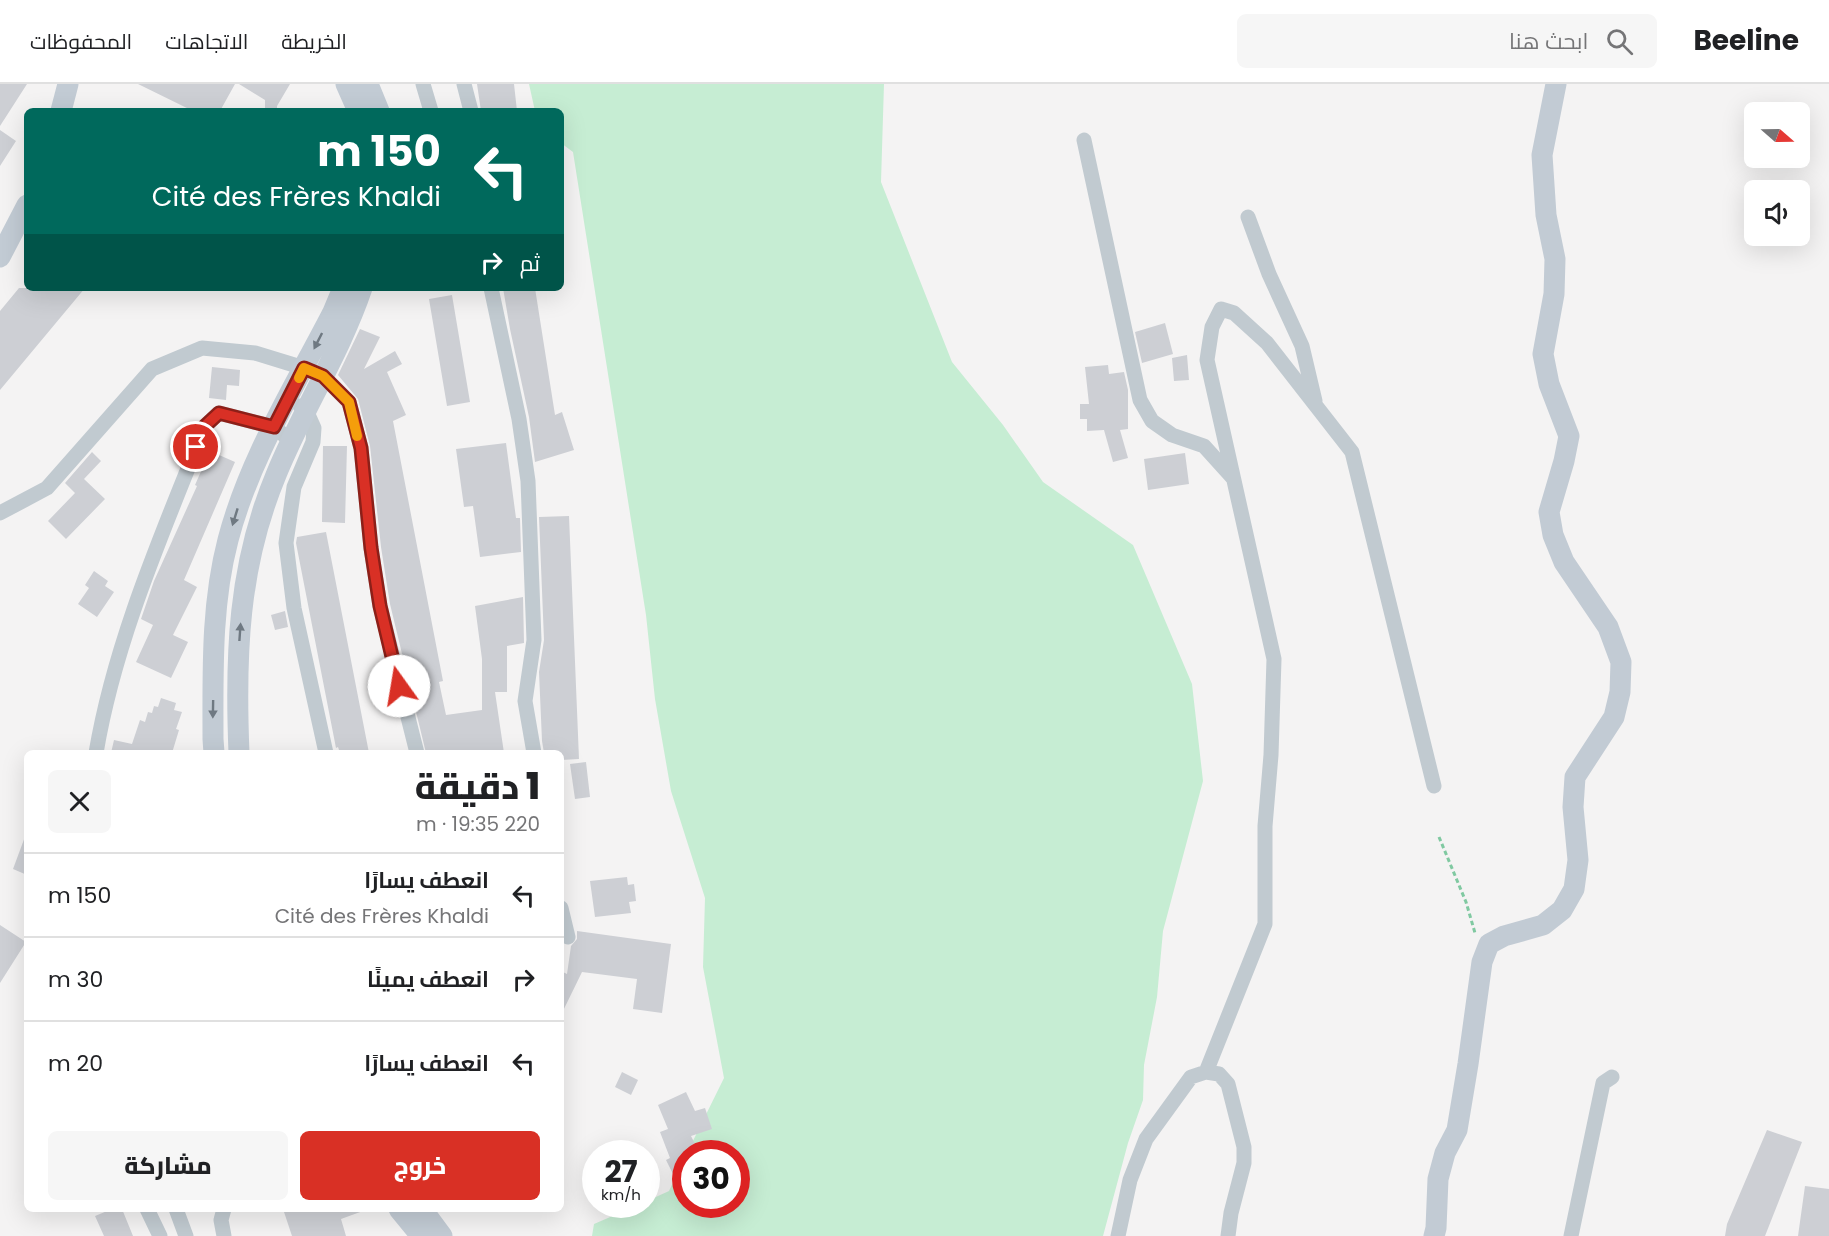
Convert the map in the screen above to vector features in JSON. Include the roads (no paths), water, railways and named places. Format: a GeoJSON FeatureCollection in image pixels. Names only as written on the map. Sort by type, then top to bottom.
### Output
{"type":"FeatureCollection","features":[{"type":"Feature","properties":{"kind":"main road"},"geometry":{"type":"LineString","coordinates":[[62,108],[68,84]]}},
{"type":"Feature","properties":{"kind":"main road"},"geometry":{"type":"LineString","coordinates":[[346,84],[357,108]]}},
{"type":"Feature","properties":{"kind":"main road"},"geometry":{"type":"LineString","coordinates":[[368,84],[378,108]]}},
{"type":"Feature","properties":{"kind":"main road"},"geometry":{"type":"LineString","coordinates":[[1434,1236],[1438,1179],[1445,1153],[1457,1130],[1483,958],[1489,944],[1504,936],[1543,925],[1562,910],[1574,889],[1578,861],[1574,807],[1575,777],[1614,717],[1620,692],[1622,662],[1608,627],[1564,562],[1553,535],[1549,512],[1569,436],[1549,384],[1543,354],[1554,294],[1556,259],[1546,215],[1542,155],[1556,84]]}},
{"type":"Feature","properties":{"kind":"main road"},"geometry":{"type":"LineString","coordinates":[[0,256],[24,212]]}},
{"type":"Feature","properties":{"kind":"main road"},"geometry":{"type":"LineString","coordinates":[[314,372],[342,291]]}},
{"type":"Feature","properties":{"kind":"main road"},"geometry":{"type":"LineString","coordinates":[[214,750],[214,617],[227,542],[244,489],[274,427],[297,404],[314,372],[347,325],[361,291]]}},
{"type":"Feature","properties":{"kind":"main road"},"geometry":{"type":"LineString","coordinates":[[239,750],[238,664],[247,566],[257,525],[291,441],[297,404]]}},
{"type":"Feature","properties":{"kind":"main road"},"geometry":{"type":"LineString","coordinates":[[401,1212],[421,1236]]}},
{"type":"Feature","properties":{"kind":"main road"},"geometry":{"type":"LineString","coordinates":[[424,1212],[441,1236]]}},
{"type":"Feature","properties":{"kind":"street"},"geometry":{"type":"LineString","coordinates":[[423,84],[430,108]]}},
{"type":"Feature","properties":{"kind":"street"},"geometry":{"type":"LineString","coordinates":[[464,84],[470,108]]}},
{"type":"Feature","properties":{"kind":"street"},"geometry":{"type":"LineString","coordinates":[[1084,140],[1140,400],[1152,421],[1172,435],[1204,446],[1234,479]]}},
{"type":"Feature","properties":{"kind":"street"},"geometry":{"type":"LineString","coordinates":[[1248,217],[1269,274],[1302,346],[1317,407]]}},
{"type":"Feature","properties":{"kind":"street"},"geometry":{"type":"LineString","coordinates":[[492,291],[519,419],[528,481],[534,640],[525,701],[533,750]]}},
{"type":"Feature","properties":{"kind":"street"},"geometry":{"type":"LineString","coordinates":[[1206,1072],[1265,924],[1265,826],[1271,755],[1274,659],[1207,360],[1212,327],[1221,309],[1234,313],[1267,343],[1352,452],[1434,786]]}},
{"type":"Feature","properties":{"kind":"street"},"geometry":{"type":"LineString","coordinates":[[0,513],[48,488],[152,369],[202,348],[255,353],[314,372],[349,402],[361,448],[371,548],[380,606],[416,750]]}},
{"type":"Feature","properties":{"kind":"street"},"geometry":{"type":"LineString","coordinates":[[297,404],[314,428],[313,442],[294,487],[286,543],[294,608],[325,750]]}},
{"type":"Feature","properties":{"kind":"street"},"geometry":{"type":"LineString","coordinates":[[97,750],[102,722],[137,598],[205,426],[219,413],[274,427],[291,441]]}},
{"type":"Feature","properties":{"kind":"street"},"geometry":{"type":"LineString","coordinates":[[564,920],[568,937]]}},
{"type":"Feature","properties":{"kind":"street"},"geometry":{"type":"LineString","coordinates":[[1118,1236],[1130,1180],[1146,1139],[1191,1077],[1206,1072],[1219,1074],[1228,1084],[1244,1148],[1244,1163],[1231,1213],[1228,1236]]}},
{"type":"Feature","properties":{"kind":"street"},"geometry":{"type":"LineString","coordinates":[[1571,1236],[1603,1083],[1612,1077]]}},
{"type":"Feature","properties":{"kind":"street"},"geometry":{"type":"LineString","coordinates":[[148,1212],[160,1236]]}},
{"type":"Feature","properties":{"kind":"street"},"geometry":{"type":"LineString","coordinates":[[177,1212],[186,1236]]}},
{"type":"Feature","properties":{"kind":"street"},"geometry":{"type":"LineString","coordinates":[[223,1212],[221,1220],[224,1236]]}}]}
